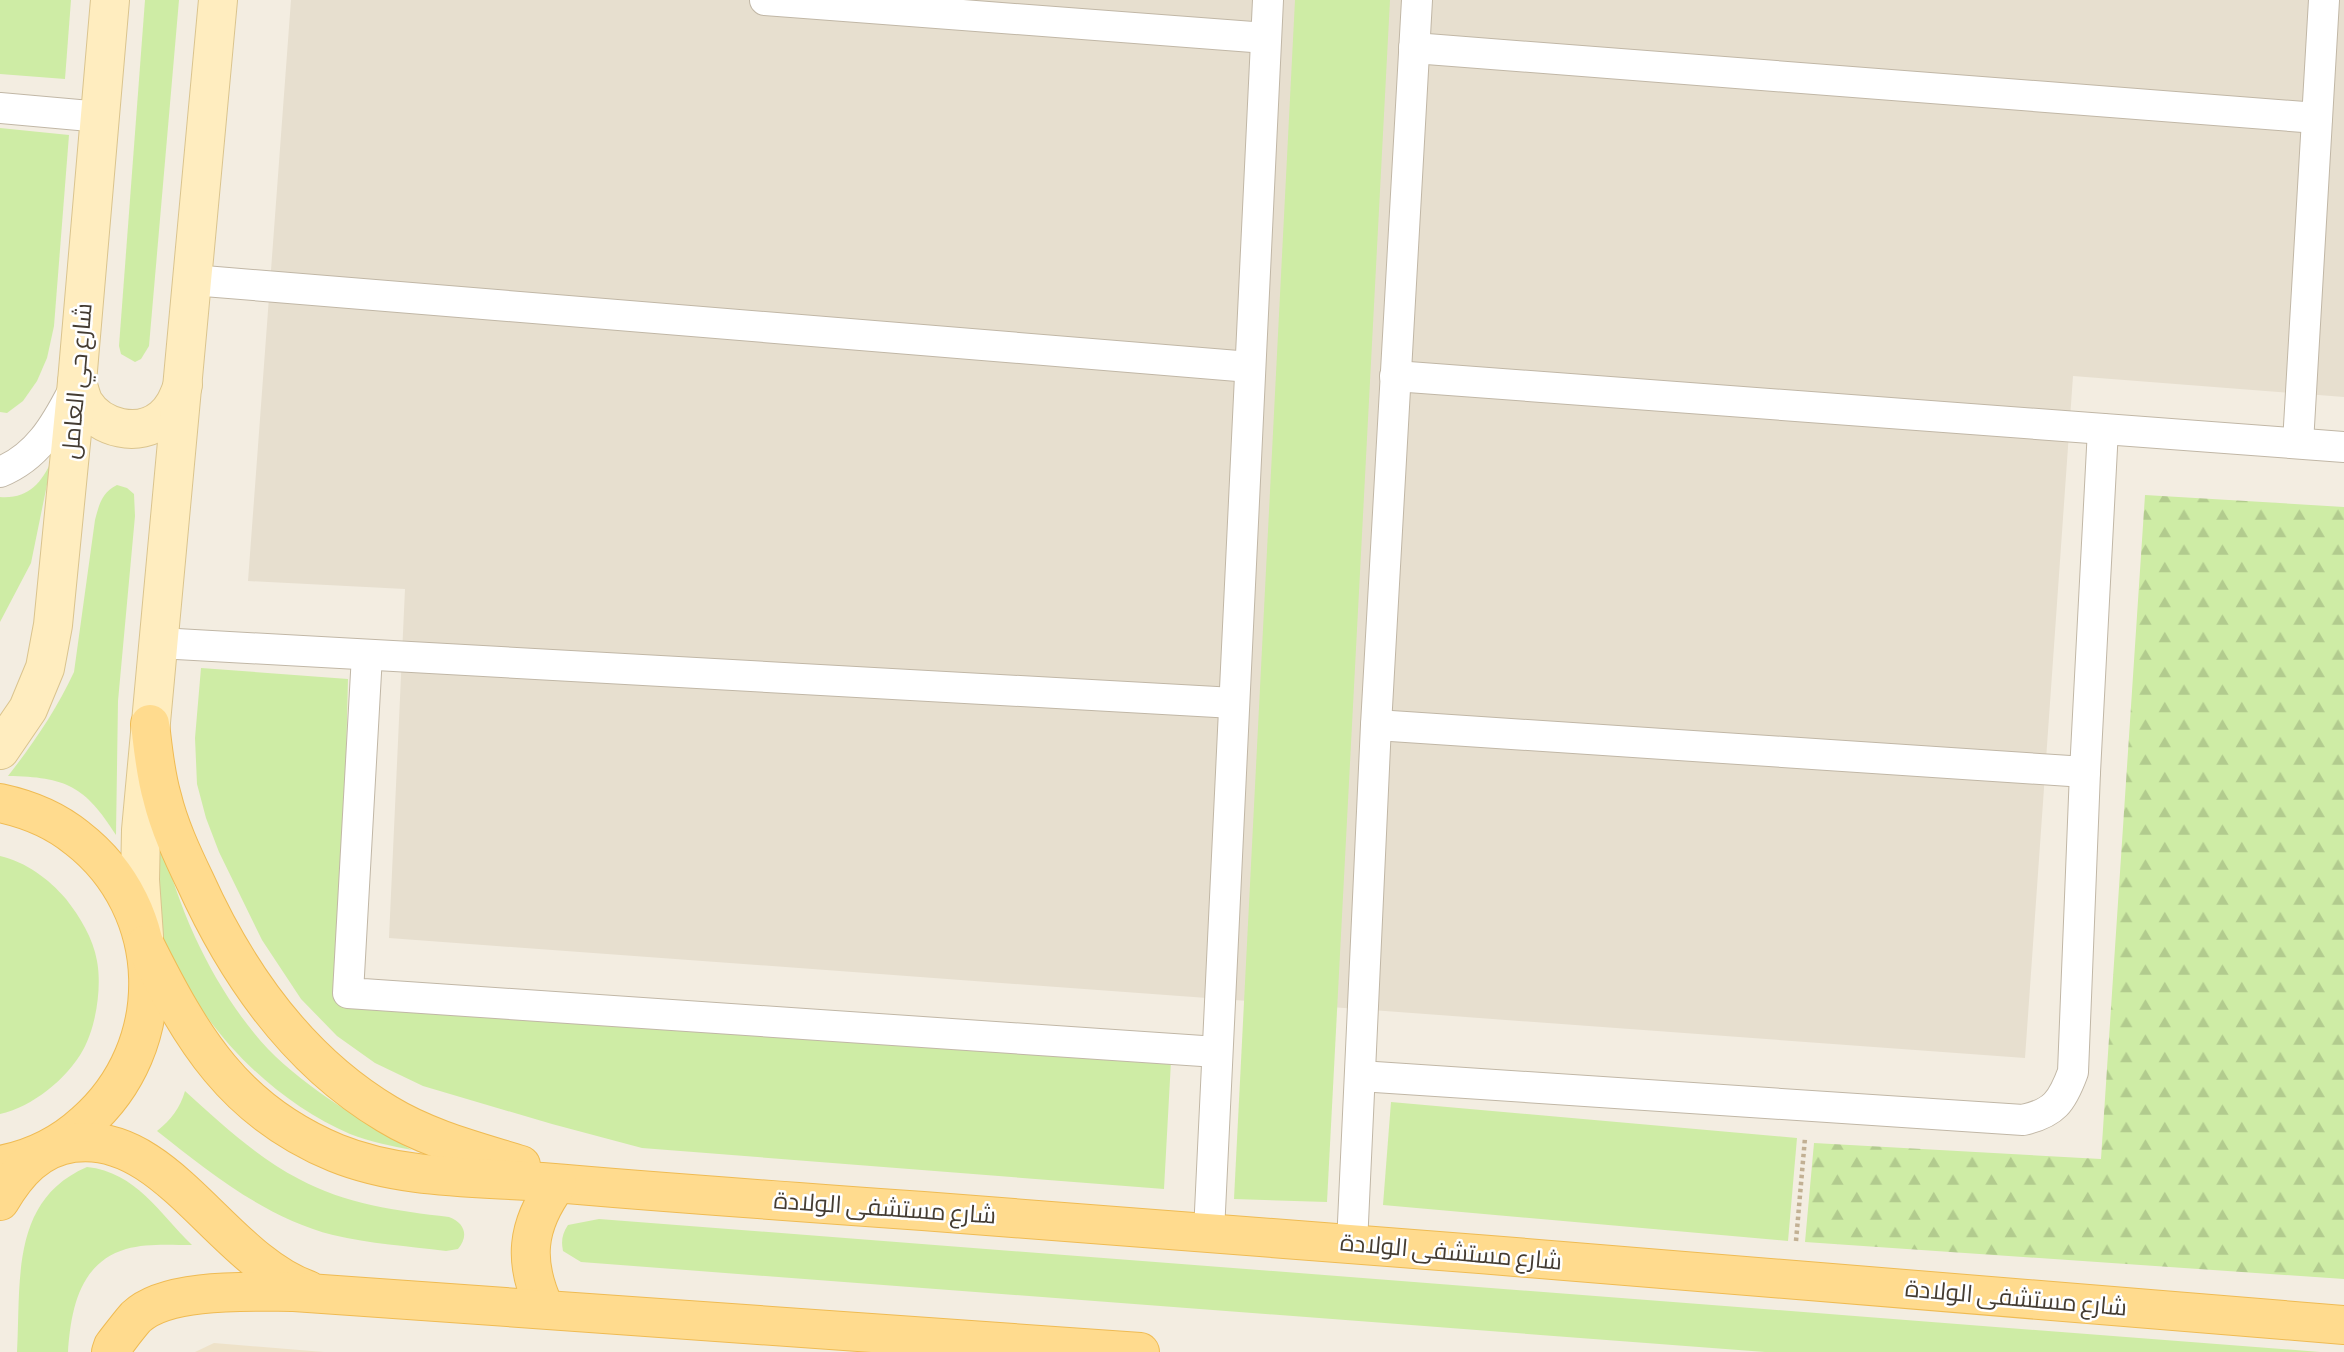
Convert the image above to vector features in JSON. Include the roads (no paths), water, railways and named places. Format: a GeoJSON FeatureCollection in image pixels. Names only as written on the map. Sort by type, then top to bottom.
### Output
{"type":"FeatureCollection","features":[{"type":"Feature","properties":{"kind":"main road","name":"شارع حي العامل"},"geometry":{"type":"LineString","coordinates":[[0,750],[28,709],[45,668],[53,625],[110,0]]}},
{"type":"Feature","properties":{"kind":"main road"},"geometry":{"type":"LineString","coordinates":[[0,1201],[11,1182],[41,1153],[72,1135],[99,1111],[121,1083],[132,1062],[147,1016],[150,981],[140,880],[141,830],[218,0]]}},
{"type":"Feature","properties":{"kind":"main road"},"geometry":{"type":"LineString","coordinates":[[77,382],[84,403],[99,419],[119,428],[141,428],[162,419],[177,403],[184,382]]}},
{"type":"Feature","properties":{"kind":"main road"},"geometry":{"type":"LineString","coordinates":[[150,724],[156,769],[167,816],[210,915],[238,963],[273,1012],[312,1056],[357,1095],[389,1116],[434,1136],[537,1170],[632,1190]]}},
{"type":"Feature","properties":{"kind":"main road"},"geometry":{"type":"LineString","coordinates":[[0,803],[22,808],[51,820],[77,837],[100,859],[119,883],[134,911],[145,945]]}},
{"type":"Feature","properties":{"kind":"main road","name":"شارع مستشفى الولادة"},"geometry":{"type":"LineString","coordinates":[[145,945],[183,1018],[209,1056],[244,1096],[275,1121],[335,1152],[389,1168],[557,1184],[1209,1232],[2344,1325]]}},
{"type":"Feature","properties":{"kind":"main road"},"geometry":{"type":"LineString","coordinates":[[0,1165],[65,1144],[98,1142],[130,1152],[150,1163],[179,1187],[258,1262],[283,1278],[323,1294]]}},
{"type":"Feature","properties":{"kind":"main road"},"geometry":{"type":"LineString","coordinates":[[545,1309],[533,1278],[531,1244],[535,1222],[544,1202],[557,1184]]}},
{"type":"Feature","properties":{"kind":"main road"},"geometry":{"type":"LineString","coordinates":[[111,1352],[138,1315],[156,1305],[204,1294],[294,1292],[1140,1352]]}},
{"type":"Feature","properties":{"kind":"street"},"geometry":{"type":"LineString","coordinates":[[765,0],[934,6],[1266,38]]}},
{"type":"Feature","properties":{"kind":"street"},"geometry":{"type":"LineString","coordinates":[[1209,1232],[1268,0]]}},
{"type":"Feature","properties":{"kind":"street"},"geometry":{"type":"LineString","coordinates":[[1352,1244],[1376,725],[1417,0]]}},
{"type":"Feature","properties":{"kind":"street"},"geometry":{"type":"LineString","coordinates":[[2298,443],[2324,0]]}},
{"type":"Feature","properties":{"kind":"street"},"geometry":{"type":"LineString","coordinates":[[1414,48],[2317,118]]}},
{"type":"Feature","properties":{"kind":"street"},"geometry":{"type":"LineString","coordinates":[[0,108],[101,117]]}},
{"type":"Feature","properties":{"kind":"street"},"geometry":{"type":"LineString","coordinates":[[192,280],[1250,367]]}},
{"type":"Feature","properties":{"kind":"street"},"geometry":{"type":"LineString","coordinates":[[1395,376],[2344,447]]}},
{"type":"Feature","properties":{"kind":"street"},"geometry":{"type":"LineString","coordinates":[[0,472],[16,466],[36,450],[59,419],[77,382]]}},
{"type":"Feature","properties":{"kind":"street"},"geometry":{"type":"LineString","coordinates":[[1360,1076],[2023,1120],[2041,1116],[2056,1106],[2066,1091],[2073,1072],[2103,429]]}},
{"type":"Feature","properties":{"kind":"street"},"geometry":{"type":"LineString","coordinates":[[159,643],[1234,703]]}},
{"type":"Feature","properties":{"kind":"street"},"geometry":{"type":"LineString","coordinates":[[367,655],[348,993],[1217,1052]]}},
{"type":"Feature","properties":{"kind":"street"},"geometry":{"type":"LineString","coordinates":[[1376,725],[2085,772]]}}]}
